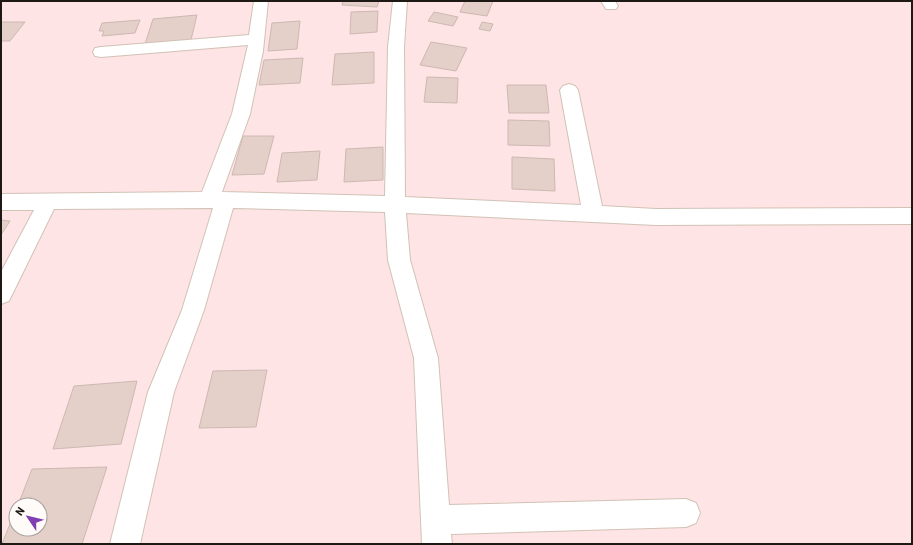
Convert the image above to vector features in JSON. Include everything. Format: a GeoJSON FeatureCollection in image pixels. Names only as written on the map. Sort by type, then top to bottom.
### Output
{"type":"FeatureCollection","features":[{"type":"Feature","properties":{"kind":"street"},"geometry":{"type":"LineString","coordinates":[[125,544],[161,392],[193,310],[217,200],[242,114],[249,82],[261,1]]}},
{"type":"Feature","properties":{"kind":"street"},"geometry":{"type":"LineString","coordinates":[[400,1],[396,47],[395,205],[399,260],[426,358],[437,532],[686,513]]}},
{"type":"Feature","properties":{"kind":"street"},"geometry":{"type":"LineString","coordinates":[[101,52],[256,39]]}},
{"type":"Feature","properties":{"kind":"street"},"geometry":{"type":"LineString","coordinates":[[569,90],[593,214]]}},
{"type":"Feature","properties":{"kind":"street"},"geometry":{"type":"LineString","coordinates":[[1,202],[217,200],[395,205],[656,217],[912,216]]}},
{"type":"Feature","properties":{"kind":"street"},"geometry":{"type":"LineString","coordinates":[[4,283],[48,202]]}},
{"type":"Feature","properties":{"kind":"shaded area"},"geometry":{"type":"Polygon","coordinates":[[[1,1],[912,1],[912,544],[1,544],[1,1]]]}},
{"type":"Feature","properties":{"kind":"building"},"geometry":{"type":"Polygon","coordinates":[[[343,1],[379,1],[377,7],[342,5],[343,1]]]}},
{"type":"Feature","properties":{"kind":"building"},"geometry":{"type":"Polygon","coordinates":[[[465,1],[493,1],[487,16],[460,12],[465,1]]]}},
{"type":"Feature","properties":{"kind":"building"},"geometry":{"type":"Polygon","coordinates":[[[378,11],[377,32],[350,34],[351,12],[378,11]]]}},
{"type":"Feature","properties":{"kind":"building"},"geometry":{"type":"Polygon","coordinates":[[[434,12],[458,17],[453,26],[428,21],[434,12]]]}},
{"type":"Feature","properties":{"kind":"building"},"geometry":{"type":"Polygon","coordinates":[[[197,15],[191,40],[145,44],[153,19],[197,15]]]}},
{"type":"Feature","properties":{"kind":"building"},"geometry":{"type":"Polygon","coordinates":[[[140,20],[135,33],[102,36],[104,31],[99,31],[102,23],[140,20]]]}},
{"type":"Feature","properties":{"kind":"building"},"geometry":{"type":"Polygon","coordinates":[[[300,21],[297,49],[268,51],[272,23],[300,21]]]}},
{"type":"Feature","properties":{"kind":"building"},"geometry":{"type":"Polygon","coordinates":[[[1,22],[25,22],[10,41],[1,41],[1,22]]]}},
{"type":"Feature","properties":{"kind":"building"},"geometry":{"type":"Polygon","coordinates":[[[482,22],[493,24],[490,31],[479,29],[482,22]]]}},
{"type":"Feature","properties":{"kind":"building"},"geometry":{"type":"Polygon","coordinates":[[[431,42],[467,48],[456,71],[420,65],[431,42]]]}},
{"type":"Feature","properties":{"kind":"building"},"geometry":{"type":"Polygon","coordinates":[[[374,52],[374,83],[332,85],[335,54],[374,52]]]}},
{"type":"Feature","properties":{"kind":"building"},"geometry":{"type":"Polygon","coordinates":[[[303,58],[300,83],[259,85],[264,60],[303,58]]]}},
{"type":"Feature","properties":{"kind":"building"},"geometry":{"type":"Polygon","coordinates":[[[427,77],[458,78],[457,103],[424,102],[427,77]]]}},
{"type":"Feature","properties":{"kind":"building"},"geometry":{"type":"Polygon","coordinates":[[[507,85],[546,85],[549,113],[509,113],[507,85]]]}},
{"type":"Feature","properties":{"kind":"building"},"geometry":{"type":"Polygon","coordinates":[[[508,120],[549,121],[550,146],[508,145],[508,120]]]}},
{"type":"Feature","properties":{"kind":"building"},"geometry":{"type":"Polygon","coordinates":[[[243,136],[274,136],[264,174],[232,175],[243,136]]]}},
{"type":"Feature","properties":{"kind":"building"},"geometry":{"type":"Polygon","coordinates":[[[383,147],[383,180],[344,182],[346,149],[383,147]]]}},
{"type":"Feature","properties":{"kind":"building"},"geometry":{"type":"Polygon","coordinates":[[[320,151],[317,180],[277,182],[282,153],[320,151]]]}},
{"type":"Feature","properties":{"kind":"building"},"geometry":{"type":"Polygon","coordinates":[[[512,157],[554,159],[555,191],[512,189],[512,157]]]}},
{"type":"Feature","properties":{"kind":"building"},"geometry":{"type":"Polygon","coordinates":[[[1,220],[10,221],[1,235],[1,220]]]}},
{"type":"Feature","properties":{"kind":"building"},"geometry":{"type":"Polygon","coordinates":[[[267,370],[256,427],[199,428],[213,371],[267,370]]]}},
{"type":"Feature","properties":{"kind":"building"},"geometry":{"type":"Polygon","coordinates":[[[137,381],[121,444],[53,449],[74,386],[137,381]]]}},
{"type":"Feature","properties":{"kind":"building"},"geometry":{"type":"Polygon","coordinates":[[[107,467],[82,544],[2,544],[8,529],[8,537],[48,537],[48,497],[21,497],[32,469],[107,467]]]}}]}
